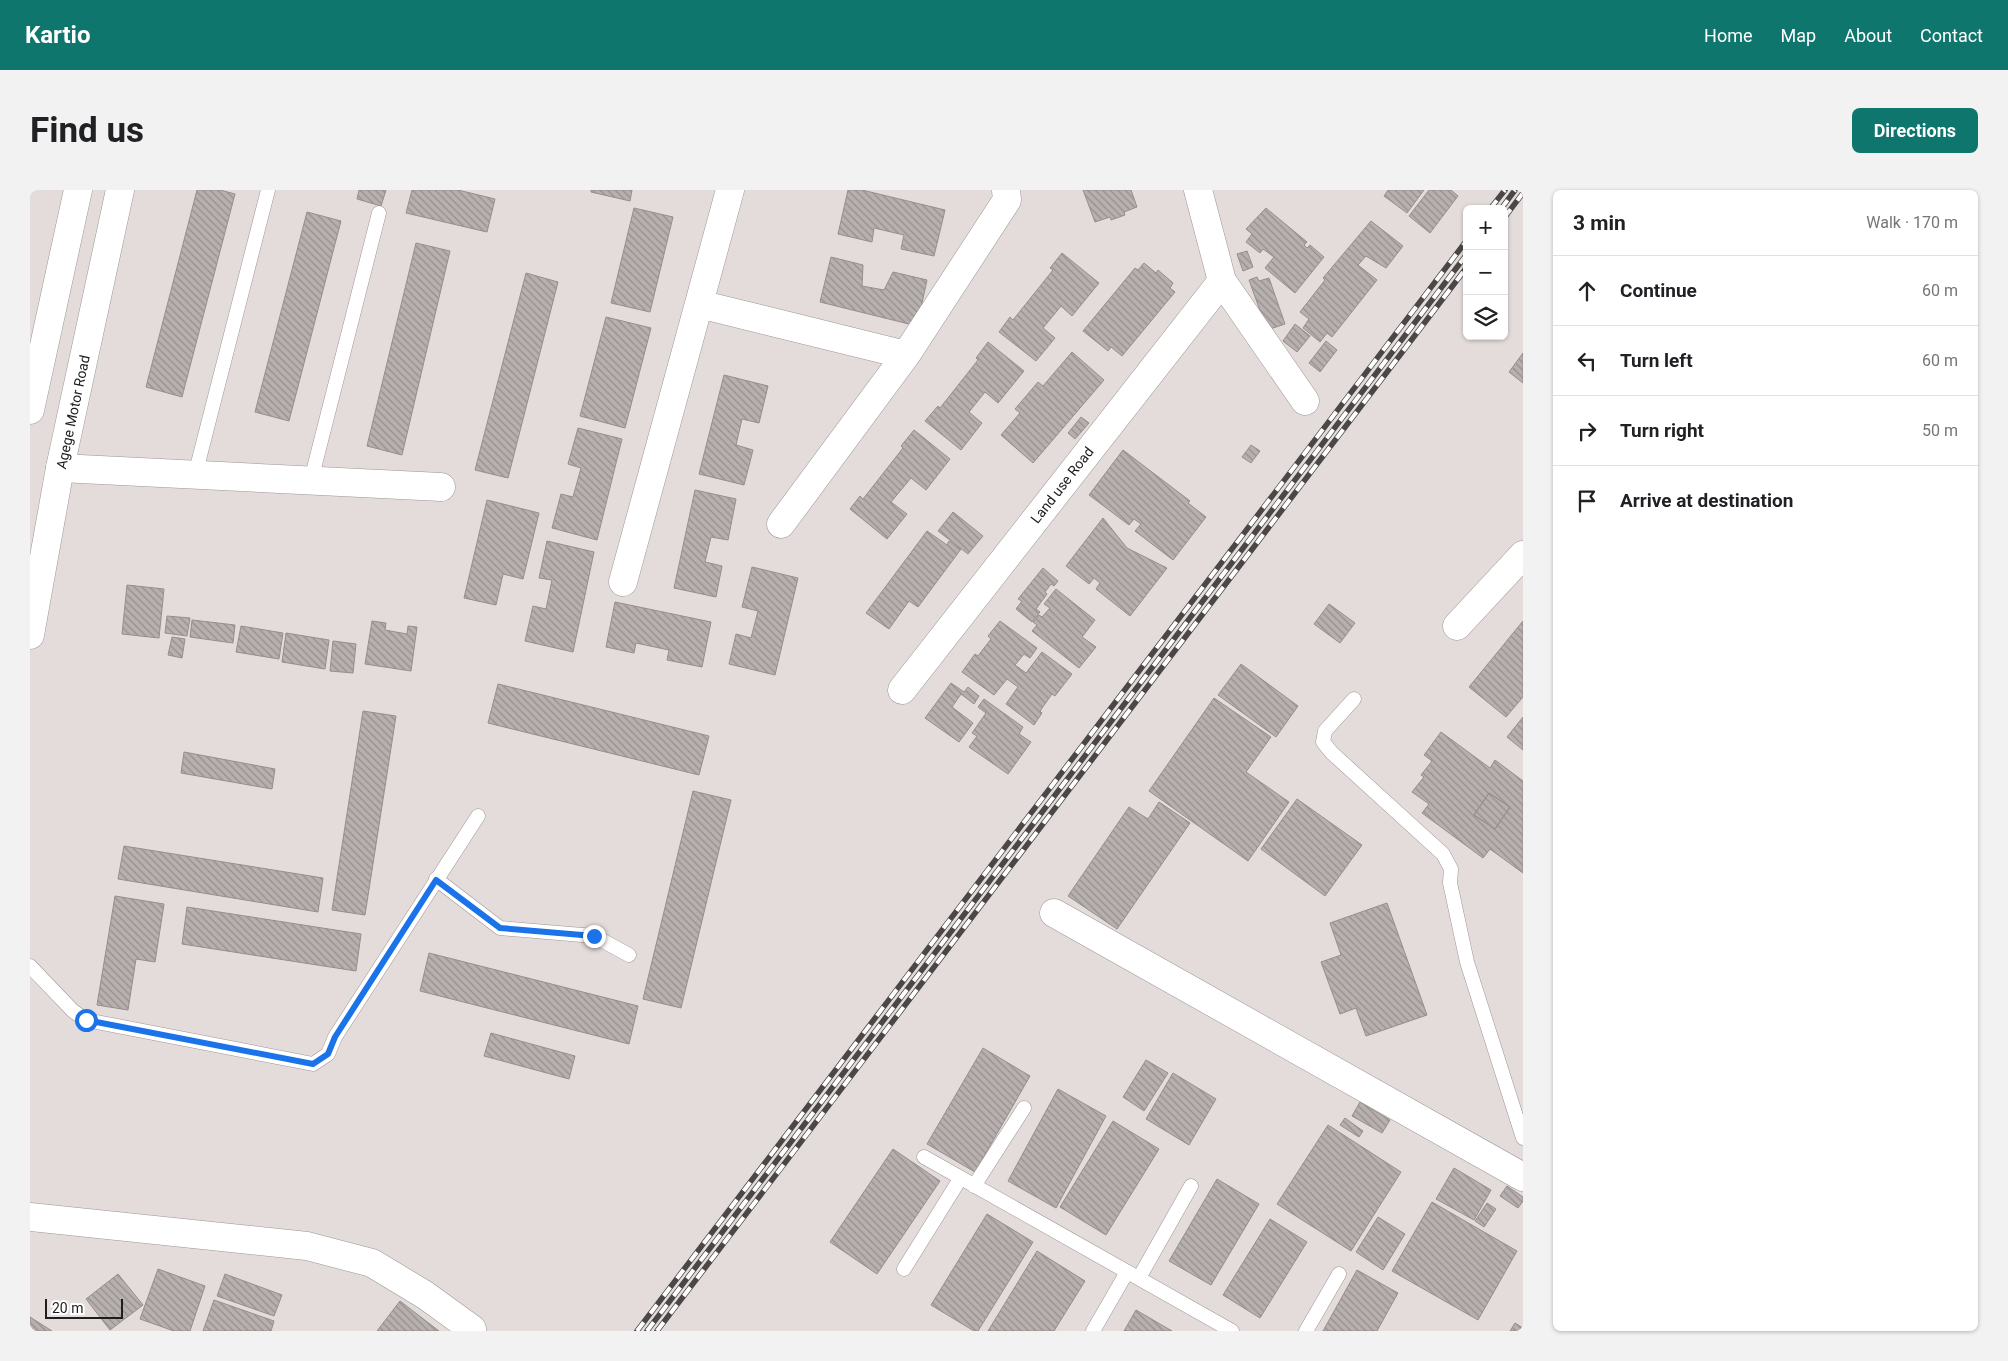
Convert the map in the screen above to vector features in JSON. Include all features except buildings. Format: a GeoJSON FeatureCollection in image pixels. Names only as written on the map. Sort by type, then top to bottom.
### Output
{"type":"FeatureCollection","features":[{"type":"Feature","properties":{"kind":"street"},"geometry":{"type":"LineString","coordinates":[[30,410],[78,190]]}},
{"type":"Feature","properties":{"kind":"street","name":"Agege Motor Road"},"geometry":{"type":"LineString","coordinates":[[30,635],[60,468],[120,190]]}},
{"type":"Feature","properties":{"kind":"street"},"geometry":{"type":"LineString","coordinates":[[623,582],[730,190]]}},
{"type":"Feature","properties":{"kind":"street"},"geometry":{"type":"LineString","coordinates":[[781,524],[906,355],[1007,200],[1006,190]]}},
{"type":"Feature","properties":{"kind":"street"},"geometry":{"type":"LineString","coordinates":[[1198,190],[1222,281],[1306,401]]}},
{"type":"Feature","properties":{"kind":"street","name":"Land use Road"},"geometry":{"type":"LineString","coordinates":[[902,690],[1222,281]]}},
{"type":"Feature","properties":{"kind":"street"},"geometry":{"type":"LineString","coordinates":[[699,304],[906,355]]}},
{"type":"Feature","properties":{"kind":"street"},"geometry":{"type":"LineString","coordinates":[[43,353],[84,362]]}},
{"type":"Feature","properties":{"kind":"street"},"geometry":{"type":"LineString","coordinates":[[60,468],[441,487]]}},
{"type":"Feature","properties":{"kind":"street"},"geometry":{"type":"LineString","coordinates":[[1457,626],[1523,555]]}},
{"type":"Feature","properties":{"kind":"street"},"geometry":{"type":"LineString","coordinates":[[1054,913],[1523,1177]]}},
{"type":"Feature","properties":{"kind":"street"},"geometry":{"type":"LineString","coordinates":[[30,1218],[307,1246],[372,1263],[425,1295],[472,1329]]}},
{"type":"Feature","properties":{"kind":"lane"},"geometry":{"type":"LineString","coordinates":[[195,475],[268,190]]}},
{"type":"Feature","properties":{"kind":"lane"},"geometry":{"type":"LineString","coordinates":[[311,480],[378,213]]}},
{"type":"Feature","properties":{"kind":"lane"},"geometry":{"type":"LineString","coordinates":[[1354,699],[1325,731],[1323,742],[1332,753],[1443,854],[1452,869],[1450,883],[1467,962],[1523,1138]]}},
{"type":"Feature","properties":{"kind":"lane"},"geometry":{"type":"LineString","coordinates":[[30,966],[73,1011],[86,1020],[313,1064],[328,1054],[335,1037],[478,816]]}},
{"type":"Feature","properties":{"kind":"lane"},"geometry":{"type":"LineString","coordinates":[[436,880],[500,928],[594,936],[630,955]]}},
{"type":"Feature","properties":{"kind":"lane"},"geometry":{"type":"LineString","coordinates":[[974,1186],[1024,1108]]}},
{"type":"Feature","properties":{"kind":"lane"},"geometry":{"type":"LineString","coordinates":[[924,1158],[1232,1331]]}},
{"type":"Feature","properties":{"kind":"lane"},"geometry":{"type":"LineString","coordinates":[[904,1269],[960,1179]]}},
{"type":"Feature","properties":{"kind":"lane"},"geometry":{"type":"LineString","coordinates":[[1093,1331],[1133,1275],[1191,1186]]}},
{"type":"Feature","properties":{"kind":"lane"},"geometry":{"type":"LineString","coordinates":[[1306,1331],[1339,1274]]}},
{"type":"Feature","properties":{"kind":"railway"},"geometry":{"type":"LineString","coordinates":[[1493,205],[1505,190]]}},
{"type":"Feature","properties":{"kind":"railway"},"geometry":{"type":"LineString","coordinates":[[1504,205],[1515,190]]}},
{"type":"Feature","properties":{"kind":"railway"},"geometry":{"type":"LineString","coordinates":[[1508,213],[1523,193]]}},
{"type":"Feature","properties":{"kind":"railway"},"geometry":{"type":"LineString","coordinates":[[637,1331],[1463,245]]}},
{"type":"Feature","properties":{"kind":"railway"},"geometry":{"type":"LineString","coordinates":[[647,1331],[1463,259]]}},
{"type":"Feature","properties":{"kind":"railway"},"geometry":{"type":"LineString","coordinates":[[657,1331],[1463,272]]}},
{"type":"Feature","properties":{"kind":"route"},"geometry":{"type":"LineString","coordinates":[[86,1020],[313,1064],[328,1054],[335,1037],[436,880],[500,928],[594,936]]}}]}
